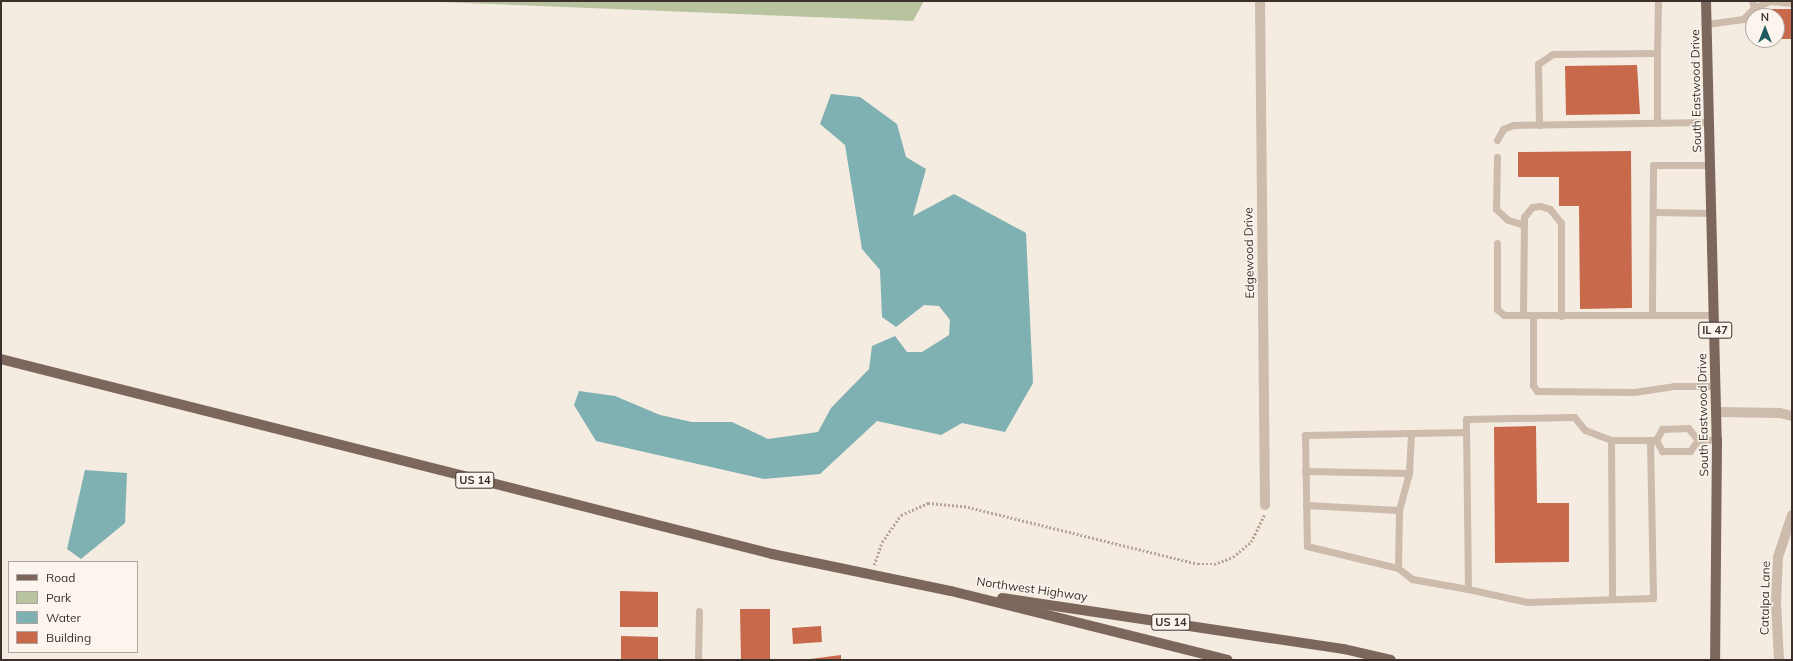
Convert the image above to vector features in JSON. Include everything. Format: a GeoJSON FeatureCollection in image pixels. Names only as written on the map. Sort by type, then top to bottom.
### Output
{"type":"FeatureCollection","features":[{"type":"Feature","properties":{"kind":"main road","name":"South Eastwood Drive"},"geometry":{"type":"LineString","coordinates":[[1706,1],[1717,412],[1715,660]]}},
{"type":"Feature","properties":{"kind":"main road","name":"US 14"},"geometry":{"type":"LineString","coordinates":[[1,359],[764,552],[871,573],[951,591]]}},
{"type":"Feature","properties":{"kind":"main road","name":"Northwest Highway"},"geometry":{"type":"LineString","coordinates":[[951,591],[1228,660]]}},
{"type":"Feature","properties":{"kind":"main road","name":"Northwest Highway"},"geometry":{"type":"LineString","coordinates":[[951,591],[1181,623],[1344,649],[1391,660]]}},
{"type":"Feature","properties":{"kind":"street","name":"Edgewood Drive"},"geometry":{"type":"LineString","coordinates":[[1260,1],[1265,505]]}},
{"type":"Feature","properties":{"kind":"street"},"geometry":{"type":"LineString","coordinates":[[1717,412],[1780,413],[1792,416]]}},
{"type":"Feature","properties":{"kind":"street","name":"Catalpa Lane"},"geometry":{"type":"LineString","coordinates":[[1779,660],[1776,603],[1778,557],[1792,515]]}},
{"type":"Feature","properties":{"kind":"lane"},"geometry":{"type":"LineString","coordinates":[[1657,123],[1658,1]]}},
{"type":"Feature","properties":{"kind":"lane"},"geometry":{"type":"LineString","coordinates":[[1707,24],[1743,19],[1753,4],[1770,1],[1792,3]]}},
{"type":"Feature","properties":{"kind":"lane"},"geometry":{"type":"LineString","coordinates":[[1539,125],[1538,64],[1545,56],[1657,53]]}},
{"type":"Feature","properties":{"kind":"lane"},"geometry":{"type":"LineString","coordinates":[[1497,140],[1504,129],[1513,125],[1710,122]]}},
{"type":"Feature","properties":{"kind":"lane"},"geometry":{"type":"LineString","coordinates":[[1497,157],[1496,209],[1508,220],[1524,225]]}},
{"type":"Feature","properties":{"kind":"lane"},"geometry":{"type":"LineString","coordinates":[[1652,315],[1653,165],[1711,164]]}},
{"type":"Feature","properties":{"kind":"lane"},"geometry":{"type":"LineString","coordinates":[[1523,316],[1524,225],[1526,212],[1540,206],[1550,209],[1561,223],[1561,316]]}},
{"type":"Feature","properties":{"kind":"lane"},"geometry":{"type":"LineString","coordinates":[[1652,212],[1712,213]]}},
{"type":"Feature","properties":{"kind":"lane"},"geometry":{"type":"LineString","coordinates":[[1497,243],[1497,309],[1504,316],[1714,315]]}},
{"type":"Feature","properties":{"kind":"lane"},"geometry":{"type":"LineString","coordinates":[[1533,316],[1533,385],[1537,391],[1634,392],[1674,386],[1716,386]]}},
{"type":"Feature","properties":{"kind":"lane"},"geometry":{"type":"LineString","coordinates":[[1468,590],[1466,420],[1574,417],[1585,430],[1611,440],[1653,440]]}},
{"type":"Feature","properties":{"kind":"lane"},"geometry":{"type":"LineString","coordinates":[[1466,432],[1305,435],[1307,546],[1398,568],[1412,579],[1527,602],[1612,598],[1653,598],[1653,440],[1662,429],[1688,428],[1698,440]]}},
{"type":"Feature","properties":{"kind":"lane"},"geometry":{"type":"LineString","coordinates":[[1398,568],[1399,510],[1409,473],[1411,433]]}},
{"type":"Feature","properties":{"kind":"lane"},"geometry":{"type":"LineString","coordinates":[[1611,440],[1612,598]]}},
{"type":"Feature","properties":{"kind":"lane"},"geometry":{"type":"LineString","coordinates":[[1653,440],[1662,451],[1690,451],[1698,440]]}},
{"type":"Feature","properties":{"kind":"lane"},"geometry":{"type":"LineString","coordinates":[[1698,440],[1717,440]]}},
{"type":"Feature","properties":{"kind":"lane"},"geometry":{"type":"LineString","coordinates":[[1305,471],[1409,473]]}},
{"type":"Feature","properties":{"kind":"lane"},"geometry":{"type":"LineString","coordinates":[[1306,505],[1399,510]]}},
{"type":"Feature","properties":{"kind":"lane"},"geometry":{"type":"LineString","coordinates":[[698,660],[699,611]]}},
{"type":"Feature","properties":{"kind":"path"},"geometry":{"type":"LineString","coordinates":[[871,573],[882,542],[901,515],[928,503],[964,506],[1180,561],[1214,564],[1233,557],[1251,542],[1264,520],[1265,505]]}},
{"type":"Feature","properties":{"kind":"green space"},"geometry":{"type":"Polygon","coordinates":[[[414,1],[924,1],[913,21],[414,1]]]}},
{"type":"Feature","properties":{"kind":"water"},"geometry":{"type":"Polygon","coordinates":[[[831,94],[860,97],[897,124],[906,157],[926,169],[913,216],[954,194],[1026,233],[1033,383],[1005,432],[962,423],[941,435],[877,421],[820,474],[764,479],[596,441],[574,405],[579,391],[615,396],[660,415],[692,422],[732,422],[768,439],[818,432],[831,408],[869,369],[872,346],[895,336],[907,352],[922,352],[949,335],[950,320],[939,306],[924,305],[896,327],[882,317],[880,270],[862,249],[845,145],[820,124],[831,94]]]}},
{"type":"Feature","properties":{"kind":"water"},"geometry":{"type":"Polygon","coordinates":[[[85,470],[127,473],[125,523],[81,559],[67,549],[85,470]]]}},
{"type":"Feature","properties":{"kind":"building"},"geometry":{"type":"Polygon","coordinates":[[[1785,9],[1792,9],[1792,39],[1785,39],[1785,9]]]}},
{"type":"Feature","properties":{"kind":"building"},"geometry":{"type":"Polygon","coordinates":[[[1637,65],[1640,114],[1566,115],[1565,66],[1637,65]]]}},
{"type":"Feature","properties":{"kind":"building"},"geometry":{"type":"Polygon","coordinates":[[[1631,151],[1632,308],[1580,309],[1579,206],[1559,206],[1559,177],[1518,177],[1518,152],[1631,151]]]}},
{"type":"Feature","properties":{"kind":"building"},"geometry":{"type":"Polygon","coordinates":[[[1536,426],[1537,503],[1569,503],[1569,562],[1495,563],[1494,427],[1536,426]]]}},
{"type":"Feature","properties":{"kind":"building"},"geometry":{"type":"Polygon","coordinates":[[[620,591],[658,592],[658,627],[620,627],[620,591]]]}},
{"type":"Feature","properties":{"kind":"building"},"geometry":{"type":"Polygon","coordinates":[[[740,609],[770,609],[770,660],[741,660],[740,609]]]}},
{"type":"Feature","properties":{"kind":"building"},"geometry":{"type":"Polygon","coordinates":[[[821,626],[822,642],[793,644],[792,628],[821,626]]]}},
{"type":"Feature","properties":{"kind":"building"},"geometry":{"type":"Polygon","coordinates":[[[621,636],[658,637],[658,660],[621,660],[621,636]]]}},
{"type":"Feature","properties":{"kind":"building"},"geometry":{"type":"Polygon","coordinates":[[[841,655],[841,660],[810,659],[841,655]]]}}]}
